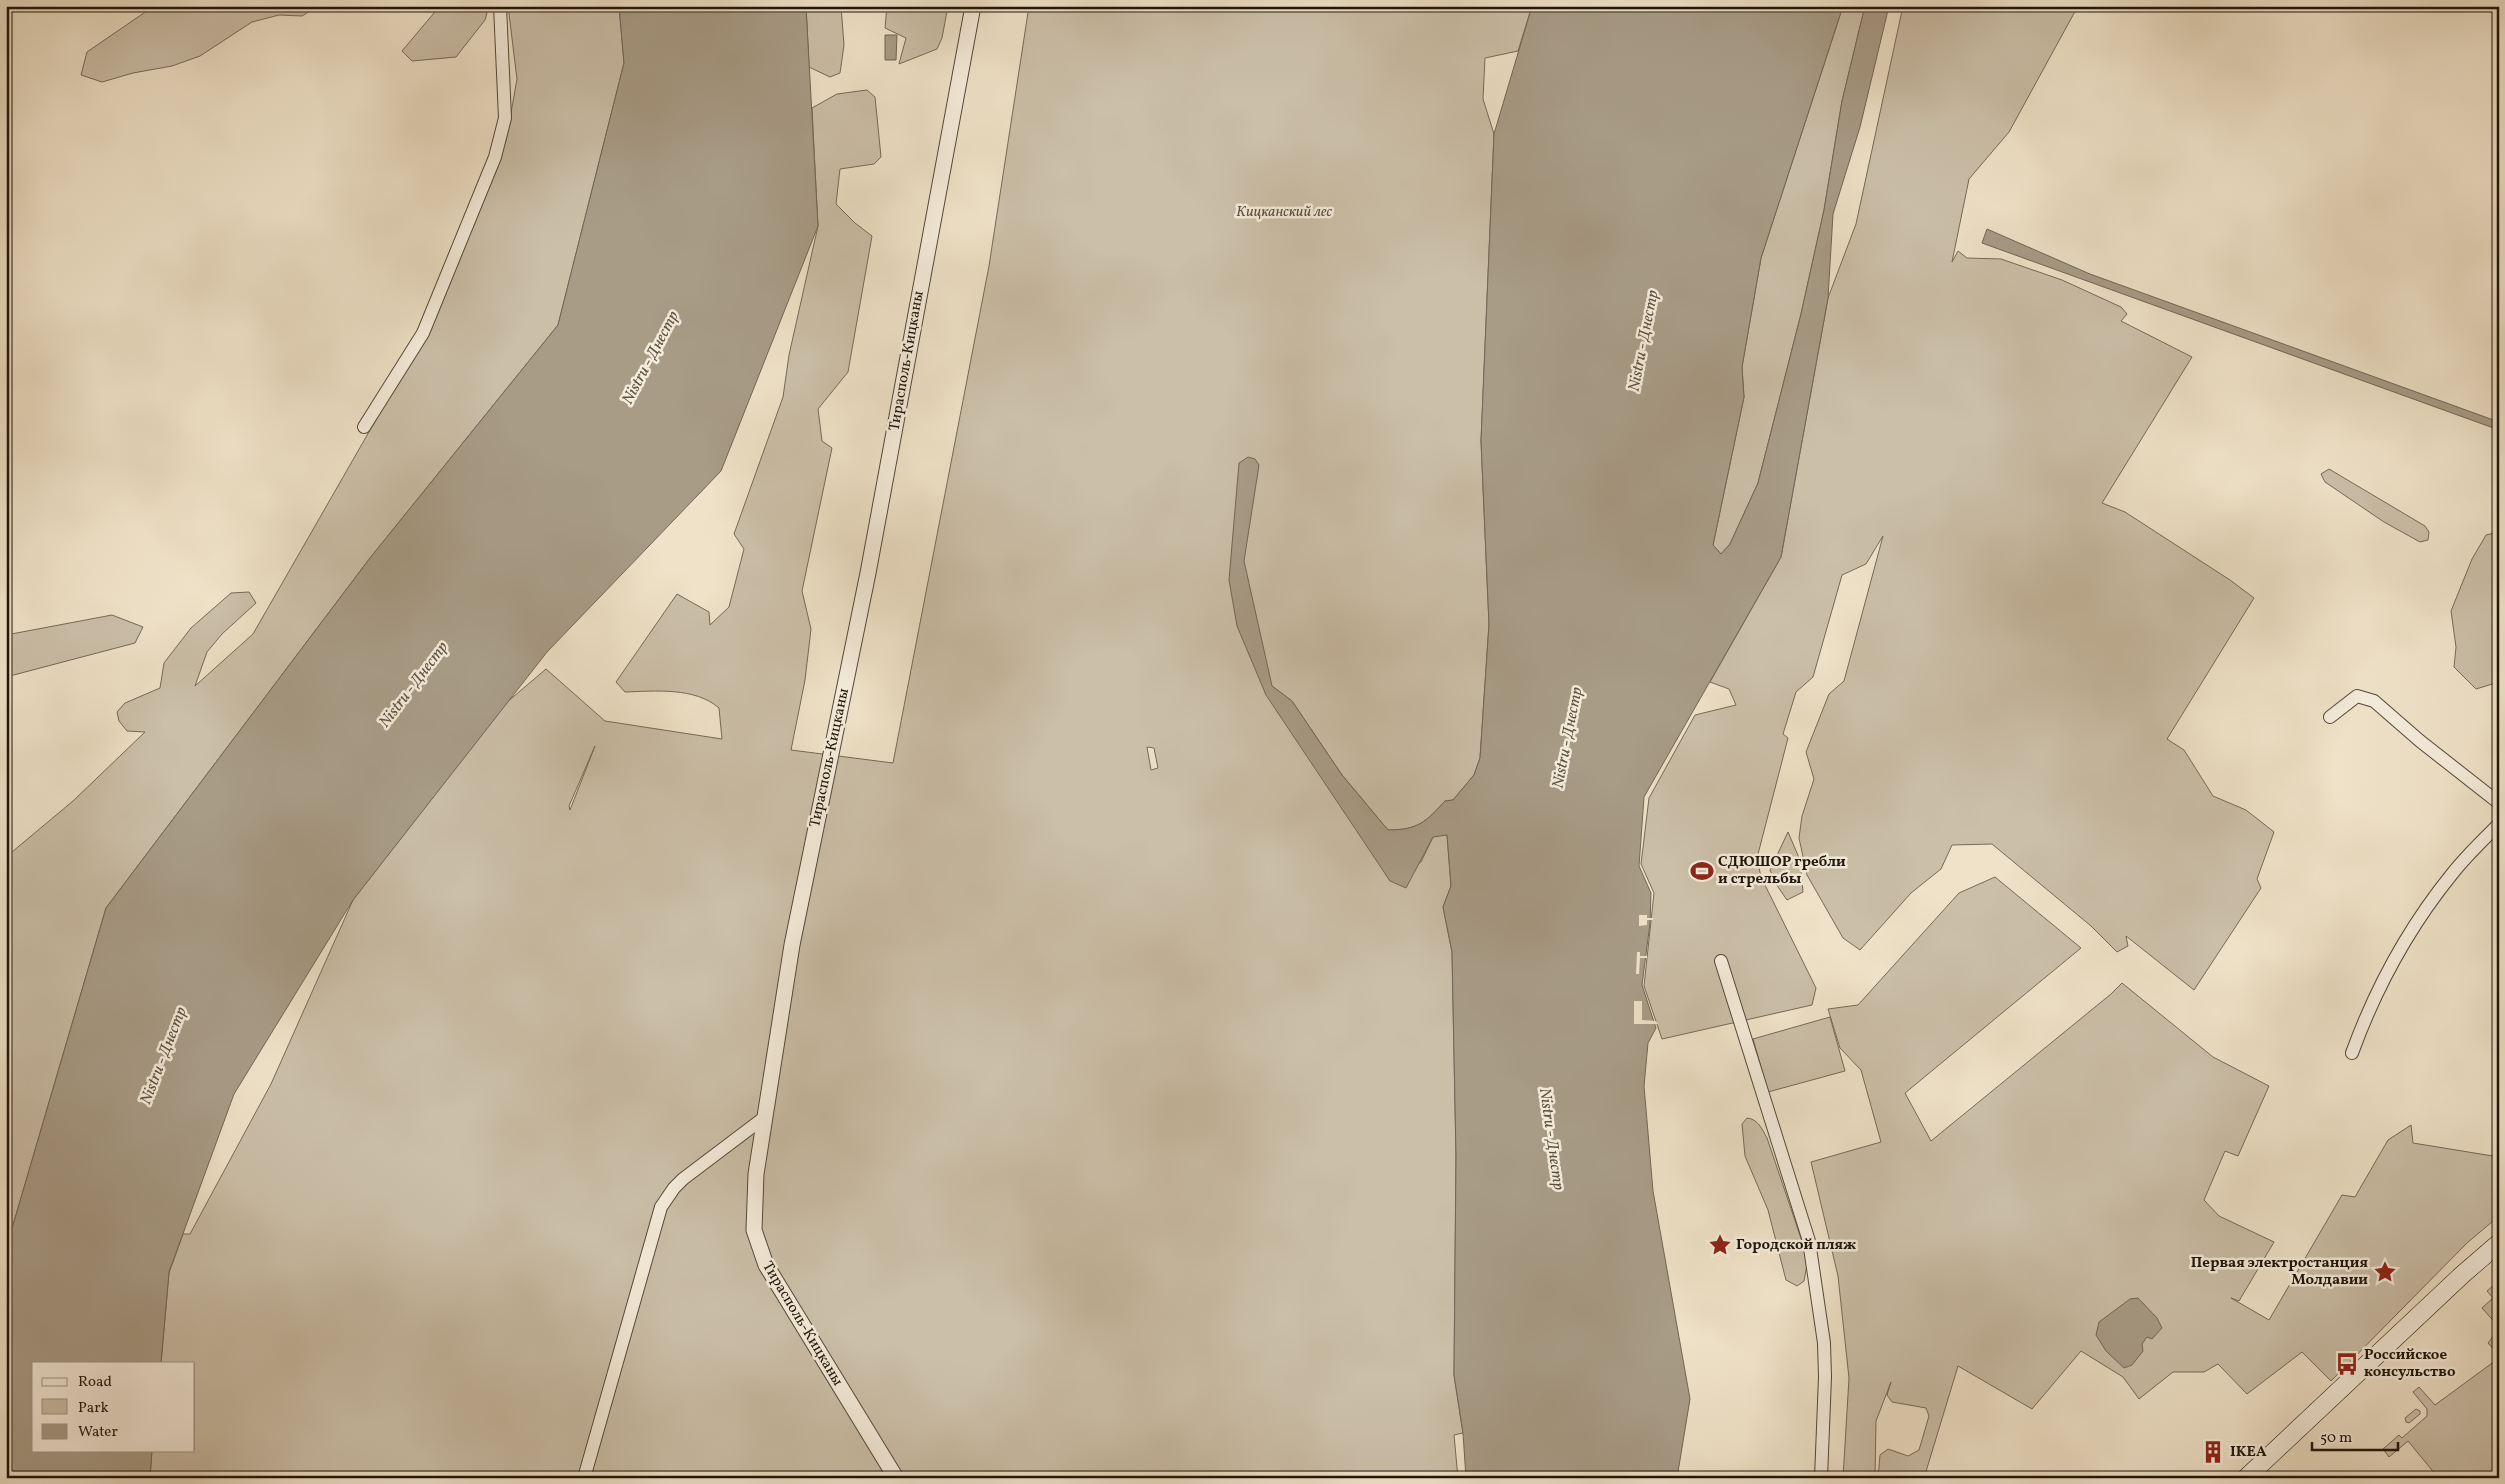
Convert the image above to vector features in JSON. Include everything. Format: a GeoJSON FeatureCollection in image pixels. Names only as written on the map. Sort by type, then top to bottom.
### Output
{"type":"FeatureCollection","features":[{"type":"Feature","properties":{"kind":"main road"},"geometry":{"type":"LineString","coordinates":[[2246,1478],[2463,1274],[2499,1243]]}},
{"type":"Feature","properties":{"kind":"street"},"geometry":{"type":"LineString","coordinates":[[364,427],[423,333],[495,157],[505,118],[500,6]]}},
{"type":"Feature","properties":{"kind":"street","name":"Тирасполь-Кицканы"},"geometry":{"type":"LineString","coordinates":[[896,1478],[772,1279],[759,1250],[754,1230],[753,1206],[792,945],[868,573],[973,6]]}},
{"type":"Feature","properties":{"kind":"street"},"geometry":{"type":"LineString","coordinates":[[2330,717],[2357,696],[2374,701],[2420,741],[2499,803]]}},
{"type":"Feature","properties":{"kind":"street"},"geometry":{"type":"LineString","coordinates":[[2352,1054],[2368,1010],[2382,982],[2432,900],[2453,872],[2499,824]]}},
{"type":"Feature","properties":{"kind":"street"},"geometry":{"type":"LineString","coordinates":[[1720,961],[1808,1242],[1824,1343],[1825,1377],[1821,1478]]}},
{"type":"Feature","properties":{"kind":"street"},"geometry":{"type":"LineString","coordinates":[[584,1478],[661,1208],[674,1188],[683,1179],[765,1116]]}},
{"type":"Feature","properties":{"kind":"green space"},"geometry":{"type":"Polygon","coordinates":[[[154,6],[318,6],[302,16],[279,15],[252,22],[200,56],[172,66],[133,73],[102,82],[81,75],[87,52],[154,6]]]}},
{"type":"Feature","properties":{"kind":"green space"},"geometry":{"type":"Polygon","coordinates":[[[436,6],[489,6],[485,20],[456,57],[412,61],[402,51],[434,13],[436,6]]]}},
{"type":"Feature","properties":{"kind":"green space"},"geometry":{"type":"Polygon","coordinates":[[[508,6],[619,6],[624,63],[558,325],[370,558],[106,908],[6,1249],[6,857],[73,801],[145,732],[127,731],[119,721],[117,712],[125,703],[160,688],[164,663],[191,628],[231,593],[249,592],[256,603],[222,634],[207,652],[195,686],[253,634],[420,343],[506,141],[517,79],[508,6]]]}},
{"type":"Feature","properties":{"kind":"green space"},"geometry":{"type":"Polygon","coordinates":[[[806,6],[841,6],[844,45],[840,73],[830,77],[809,67],[806,6]]]}},
{"type":"Feature","properties":{"kind":"green space"},"geometry":{"type":"Polygon","coordinates":[[[887,6],[948,6],[942,38],[937,49],[899,64],[906,38],[885,28],[887,6]]]}},
{"type":"Feature","properties":{"kind":"green space","name":"Кицканский лес"},"geometry":{"type":"Polygon","coordinates":[[[1029,6],[1532,6],[1518,51],[1485,58],[1483,99],[1494,134],[1481,441],[1489,624],[1480,758],[1474,775],[1453,800],[1445,801],[1421,823],[1398,830],[1388,830],[1342,775],[1292,701],[1272,686],[1390,881],[1421,862],[1433,837],[1447,834],[1451,886],[1443,907],[1452,952],[1456,1156],[1454,1375],[1463,1433],[1454,1435],[1458,1478],[150,1478],[152,1452],[195,1452],[195,1362],[161,1362],[169,1273],[183,1234],[190,1234],[271,1084],[353,900],[506,703],[546,669],[605,721],[722,739],[719,708],[709,701],[687,693],[625,692],[616,682],[677,594],[709,612],[710,625],[729,607],[744,549],[734,534],[783,397],[789,355],[818,226],[812,108],[837,94],[867,90],[875,97],[881,157],[874,164],[840,169],[836,204],[855,223],[872,236],[848,372],[818,409],[822,441],[832,448],[802,591],[811,629],[805,680],[791,750],[893,763],[989,266],[1029,6]],[[595,746],[569,806],[570,810],[595,746]],[[1147,747],[1151,770],[1158,768],[1154,748],[1147,747]]]}},
{"type":"Feature","properties":{"kind":"green space"},"geometry":{"type":"Polygon","coordinates":[[[1843,6],[1865,6],[1842,101],[1824,210],[1801,314],[1758,483],[1730,544],[1721,554],[1713,545],[1744,397],[1742,367],[1761,258],[1843,6]]]}},
{"type":"Feature","properties":{"kind":"green space"},"geometry":{"type":"Polygon","coordinates":[[[1903,6],[2078,6],[2009,132],[1969,179],[1952,262],[1958,251],[1967,258],[2001,259],[2062,280],[2121,307],[2127,314],[2121,321],[2192,357],[2102,503],[2125,512],[2230,580],[2254,598],[2167,739],[2184,750],[2213,796],[2246,810],[2274,832],[2257,879],[2261,888],[2194,990],[2126,936],[2128,946],[2117,952],[2091,926],[1992,844],[1952,845],[1941,869],[1911,893],[1860,950],[1843,938],[1807,875],[1799,838],[1802,816],[1814,779],[1806,752],[1829,694],[1844,681],[1883,536],[1866,564],[1842,575],[1813,677],[1796,692],[1783,734],[1788,738],[1757,858],[1761,877],[1816,988],[1812,1005],[1662,1039],[1644,986],[1654,893],[1641,864],[1649,798],[1695,715],[1736,705],[1729,689],[1710,682],[1781,557],[1828,298],[1856,224],[1903,6]]]}},
{"type":"Feature","properties":{"kind":"green space"},"geometry":{"type":"Polygon","coordinates":[[[2329,469],[2425,526],[2429,532],[2428,540],[2420,542],[2384,522],[2325,482],[2321,474],[2329,469]]]}},
{"type":"Feature","properties":{"kind":"green space"},"geometry":{"type":"Polygon","coordinates":[[[2499,532],[2499,682],[2476,689],[2454,667],[2456,647],[2451,611],[2472,559],[2486,535],[2499,532]]]}},
{"type":"Feature","properties":{"kind":"green space"},"geometry":{"type":"Polygon","coordinates":[[[112,615],[143,627],[135,643],[6,677],[6,635],[112,615]]]}},
{"type":"Feature","properties":{"kind":"green space"},"geometry":{"type":"Polygon","coordinates":[[[1788,832],[1800,860],[1803,892],[1787,900],[1776,884],[1770,870],[1788,832]]]}},
{"type":"Feature","properties":{"kind":"green space"},"geometry":{"type":"Polygon","coordinates":[[[1995,877],[2081,948],[1905,1093],[1931,1141],[2122,983],[2213,1057],[2269,1086],[2238,1156],[2225,1151],[2204,1200],[2219,1216],[2274,1242],[2239,1301],[2231,1298],[2269,1320],[2342,1195],[2355,1197],[2388,1140],[2411,1125],[2413,1143],[2499,1157],[2499,1216],[2467,1243],[2331,1381],[2302,1352],[2247,1394],[2218,1364],[2204,1372],[2173,1372],[2139,1399],[2123,1377],[2081,1351],[2032,1409],[1958,1366],[1924,1478],[1878,1478],[1880,1455],[1888,1449],[1908,1456],[1919,1450],[1929,1416],[1926,1408],[1892,1402],[1887,1395],[1891,1382],[1876,1421],[1875,1478],[1843,1478],[1849,1378],[1838,1276],[1811,1162],[1881,1142],[1861,1070],[1840,1048],[1828,1009],[1858,1005],[1959,893],[1995,877]]]}},
{"type":"Feature","properties":{"kind":"green space"},"geometry":{"type":"Polygon","coordinates":[[[1830,1017],[1845,1071],[1768,1092],[1753,1039],[1830,1017]]]}},
{"type":"Feature","properties":{"kind":"green space"},"geometry":{"type":"Polygon","coordinates":[[[1747,1118],[1757,1122],[1767,1138],[1808,1259],[1804,1281],[1797,1286],[1786,1280],[1768,1210],[1745,1156],[1742,1124],[1747,1118]]]}},
{"type":"Feature","properties":{"kind":"green space"},"geometry":{"type":"Polygon","coordinates":[[[2499,1281],[2499,1327],[2482,1308],[2493,1298],[2487,1291],[2499,1281]]]}},
{"type":"Feature","properties":{"kind":"green space"},"geometry":{"type":"Polygon","coordinates":[[[2499,1329],[2499,1355],[2488,1343],[2499,1329]]]}},
{"type":"Feature","properties":{"kind":"green space"},"geometry":{"type":"Polygon","coordinates":[[[2499,1358],[2499,1478],[2433,1478],[2436,1475],[2408,1441],[2389,1457],[2383,1449],[2399,1435],[2402,1438],[2427,1416],[2427,1409],[2413,1392],[2419,1387],[2435,1405],[2499,1358]]]}},
{"type":"Feature","properties":{"kind":"green space"},"geometry":{"type":"Polygon","coordinates":[[[2416,1409],[2420,1411],[2420,1414],[2409,1423],[2406,1422],[2405,1418],[2416,1409]]]}},
{"type":"Feature","properties":{"kind":"water","name":"Nistru - Днестр"},"geometry":{"type":"Polygon","coordinates":[[[619,6],[806,6],[818,226],[721,471],[547,652],[353,900],[234,1094],[169,1272],[161,1362],[32,1362],[32,1452],[152,1452],[150,1478],[6,1478],[6,1249],[106,908],[370,558],[558,325],[624,63],[619,6]]]}},
{"type":"Feature","properties":{"kind":"water","name":"Nistru - Днестр"},"geometry":{"type":"Polygon","coordinates":[[[1532,6],[1843,6],[1761,258],[1742,367],[1744,397],[1713,545],[1721,554],[1730,544],[1758,483],[1801,314],[1824,210],[1842,101],[1865,6],[1889,6],[1860,127],[1833,214],[1828,298],[1781,557],[1644,797],[1639,866],[1651,893],[1650,923],[1642,985],[1656,1028],[1648,1043],[1644,1086],[1653,1191],[1690,1399],[1677,1478],[1466,1478],[1463,1433],[1454,1375],[1456,1156],[1452,952],[1443,907],[1451,886],[1447,835],[1433,837],[1406,888],[1390,881],[1266,695],[1237,626],[1229,580],[1239,463],[1248,457],[1255,459],[1259,465],[1244,561],[1272,686],[1292,701],[1342,775],[1388,830],[1398,830],[1421,823],[1445,801],[1453,800],[1474,775],[1480,758],[1489,624],[1481,441],[1494,134],[1532,6]]]}},
{"type":"Feature","properties":{"kind":"water"},"geometry":{"type":"Polygon","coordinates":[[[885,35],[897,35],[896,60],[885,60],[885,35]]]}},
{"type":"Feature","properties":{"kind":"water"},"geometry":{"type":"Polygon","coordinates":[[[1987,229],[2090,274],[2499,422],[2499,430],[1982,243],[1987,229]]]}},
{"type":"Feature","properties":{"kind":"water"},"geometry":{"type":"Polygon","coordinates":[[[2138,1298],[2157,1318],[2162,1328],[2152,1339],[2147,1337],[2142,1344],[2143,1351],[2132,1365],[2124,1368],[2106,1351],[2096,1335],[2099,1322],[2130,1299],[2138,1298]]]}},
{"type":"Feature","properties":{"kind":"pier"},"geometry":{"type":"Polygon","coordinates":[[[1639,915],[1647,915],[1647,918],[1653,918],[1653,920],[1647,920],[1647,925],[1639,926],[1639,915]]]}},
{"type":"Feature","properties":{"kind":"pier"},"geometry":{"type":"Polygon","coordinates":[[[1637,952],[1640,952],[1640,956],[1647,956],[1647,958],[1640,958],[1639,974],[1636,974],[1637,952]]]}},
{"type":"Feature","properties":{"kind":"pier"},"geometry":{"type":"Polygon","coordinates":[[[1634,1001],[1642,1001],[1642,1020],[1656,1021],[1658,1024],[1634,1024],[1634,1001]]]}},
{"type":"Feature","properties":{"kind":"place","name":"СДЮШОР гребли и стрельбы"},"geometry":{"type":"Point","coordinates":[1702,871]}},
{"type":"Feature","properties":{"kind":"place","name":"Городской пляж"},"geometry":{"type":"Point","coordinates":[1720,1245]}},
{"type":"Feature","properties":{"kind":"place","name":"Первая электростанция Молдавии"},"geometry":{"type":"Point","coordinates":[2385,1272]}},
{"type":"Feature","properties":{"kind":"place","name":"Российское консульство"},"geometry":{"type":"Point","coordinates":[2347,1364]}},
{"type":"Feature","properties":{"kind":"place","name":"IKEA"},"geometry":{"type":"Point","coordinates":[2213,1452]}}]}
